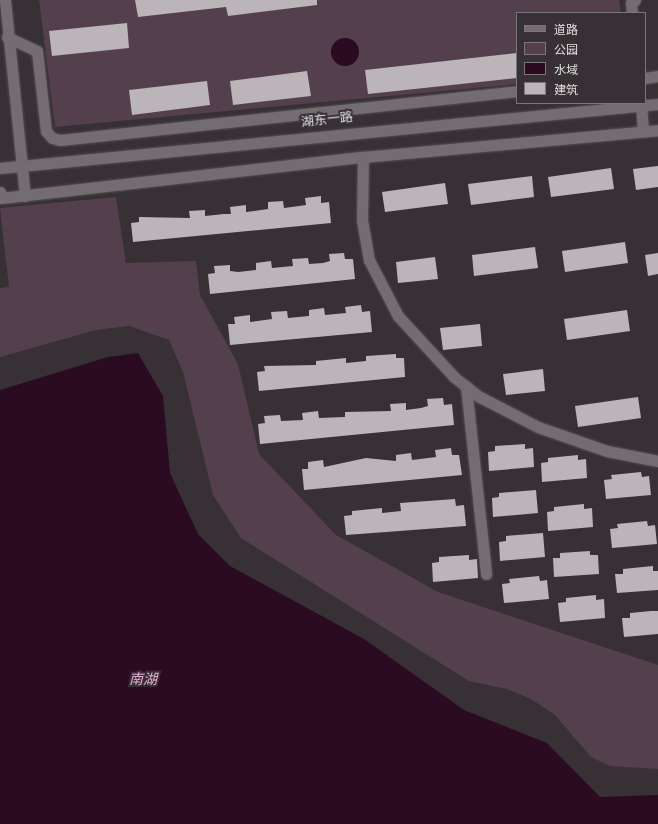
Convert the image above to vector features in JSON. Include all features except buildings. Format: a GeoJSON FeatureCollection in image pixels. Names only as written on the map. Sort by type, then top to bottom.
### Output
{"type":"FeatureCollection","features":[{"type":"Feature","properties":{"kind":"main road"},"geometry":{"type":"LineString","coordinates":[[5,0],[7,37],[25,196]]}},
{"type":"Feature","properties":{"kind":"main road"},"geometry":{"type":"LineString","coordinates":[[632,12],[631,3],[635,0]]}},
{"type":"Feature","properties":{"kind":"main road"},"geometry":{"type":"LineString","coordinates":[[7,37],[37,51],[46,130],[52,138],[60,140],[516,91]]}},
{"type":"Feature","properties":{"kind":"main road"},"geometry":{"type":"LineString","coordinates":[[646,78],[658,76]]}},
{"type":"Feature","properties":{"kind":"main road"},"geometry":{"type":"LineString","coordinates":[[641,104],[643,132]]}},
{"type":"Feature","properties":{"kind":"main road","name":"湖东一路"},"geometry":{"type":"LineString","coordinates":[[0,168],[641,104],[658,104]]}},
{"type":"Feature","properties":{"kind":"main road"},"geometry":{"type":"LineString","coordinates":[[0,195],[25,196],[363,157],[658,130]]}},
{"type":"Feature","properties":{"kind":"main road"},"geometry":{"type":"LineString","coordinates":[[363,157],[362,220],[369,260],[382,290],[398,316],[466,386],[505,412],[538,427],[607,451],[658,461]]}},
{"type":"Feature","properties":{"kind":"main road"},"geometry":{"type":"LineString","coordinates":[[466,386],[486,574]]}},
{"type":"Feature","properties":{"kind":"green space"},"geometry":{"type":"Polygon","coordinates":[[[39,0],[619,0],[621,12],[516,12],[516,84],[55,127],[39,0]]]}},
{"type":"Feature","properties":{"kind":"green space"},"geometry":{"type":"Polygon","coordinates":[[[116,197],[126,263],[196,261],[200,295],[238,364],[259,454],[336,535],[438,592],[658,665],[658,769],[610,766],[591,757],[555,715],[531,699],[507,689],[469,681],[241,538],[213,495],[183,372],[169,340],[129,326],[96,330],[0,357],[0,288],[9,287],[0,208],[116,197]]]}},
{"type":"Feature","properties":{"kind":"water"},"geometry":{"type":"Polygon","coordinates":[[[345,38],[355,42],[359,52],[355,62],[345,66],[335,62],[331,52],[335,42],[345,38]]]}},
{"type":"Feature","properties":{"kind":"water","name":"南湖"},"geometry":{"type":"Polygon","coordinates":[[[138,353],[163,396],[170,473],[198,534],[230,566],[364,639],[464,710],[547,743],[600,797],[658,795],[658,824],[0,824],[0,390],[108,357],[138,353]]]}}]}
